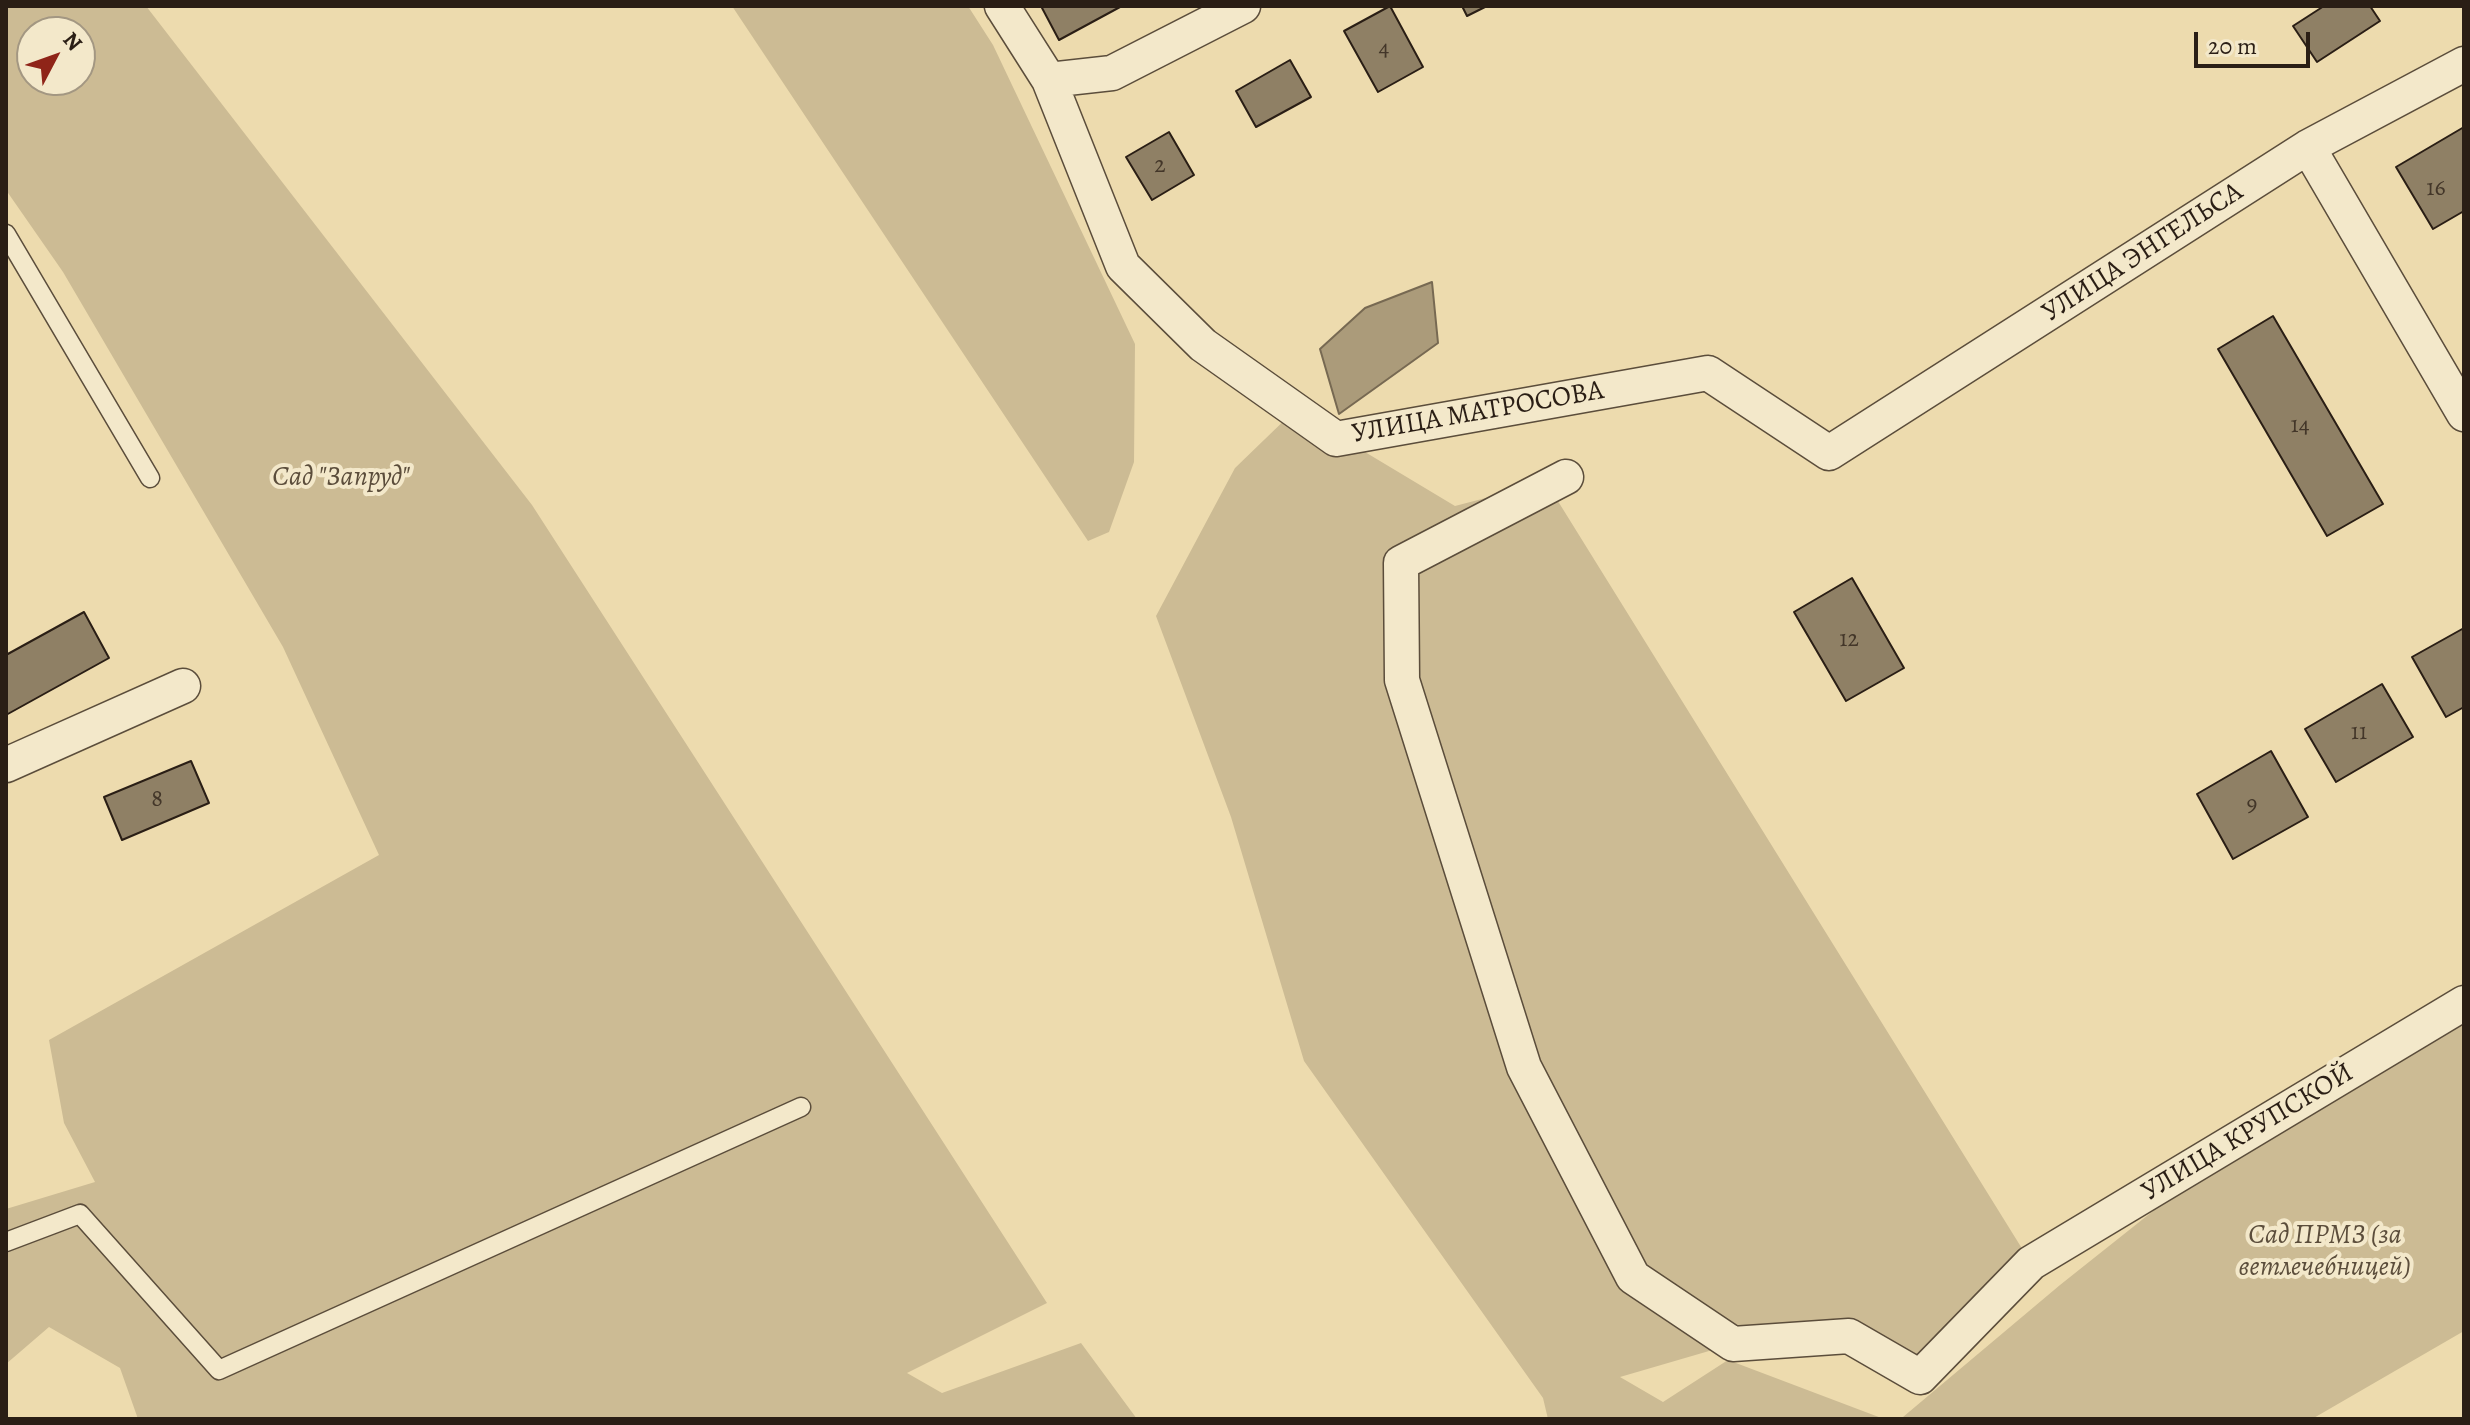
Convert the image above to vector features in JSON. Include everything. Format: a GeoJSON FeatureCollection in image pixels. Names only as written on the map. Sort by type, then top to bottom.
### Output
{"type":"FeatureCollection","features":[{"type":"Feature","properties":{"kind":"street","name":"УЛИЦА МАТРОСОВА"},"geometry":{"type":"LineString","coordinates":[[1002,6],[1049,80],[1123,266],[1203,345],[1336,439],[1708,373],[1829,453]]}},
{"type":"Feature","properties":{"kind":"street"},"geometry":{"type":"LineString","coordinates":[[1049,80],[1112,73],[1243,6]]}},
{"type":"Feature","properties":{"kind":"street","name":"УЛИЦА ЭНГЕЛЬСА"},"geometry":{"type":"LineString","coordinates":[[1829,453],[2308,147],[2464,64]]}},
{"type":"Feature","properties":{"kind":"street"},"geometry":{"type":"LineString","coordinates":[[2308,147],[2464,414]]}},
{"type":"Feature","properties":{"kind":"street","name":"УЛИЦА КРУПСКОЙ"},"geometry":{"type":"LineString","coordinates":[[1566,477],[1401,563],[1402,680],[1524,1067],[1633,1277],[1733,1344],[1849,1336],[1920,1377],[2031,1263],[2464,1003]]}},
{"type":"Feature","properties":{"kind":"street"},"geometry":{"type":"LineString","coordinates":[[6,765],[183,686]]}},
{"type":"Feature","properties":{"kind":"lane"},"geometry":{"type":"LineString","coordinates":[[6,234],[150,478]]}},
{"type":"Feature","properties":{"kind":"lane"},"geometry":{"type":"LineString","coordinates":[[6,1242],[80,1214],[219,1370],[801,1107]]}},
{"type":"Feature","properties":{"kind":"green space","name":"Сад \"Запруд\""},"geometry":{"type":"Polygon","coordinates":[[[6,6],[146,6],[532,505],[1047,1303],[907,1373],[942,1393],[1081,1343],[1137,1419],[138,1419],[120,1368],[49,1327],[6,1364],[6,1209],[95,1182],[64,1123],[49,1040],[379,855],[283,647],[63,272],[6,190],[6,6]]]}},
{"type":"Feature","properties":{"kind":"green space"},"geometry":{"type":"Polygon","coordinates":[[[732,6],[968,6],[993,45],[1135,344],[1134,462],[1109,532],[1088,541],[732,6]]]}},
{"type":"Feature","properties":{"kind":"green space"},"geometry":{"type":"Polygon","coordinates":[[[1295,410],[1455,506],[1566,477],[1556,498],[2031,1263],[1920,1377],[1849,1336],[1733,1344],[1620,1377],[1663,1402],[1728,1360],[1884,1419],[1548,1419],[1543,1398],[1304,1061],[1231,817],[1156,616],[1235,468],[1295,410]]]}},
{"type":"Feature","properties":{"kind":"green space","name":"Сад ПРМЗ (за ветлечебницей)"},"geometry":{"type":"Polygon","coordinates":[[[2464,1003],[2464,1331],[2312,1419],[1903,1417],[2060,1285],[2260,1126],[2464,1003]]]}},
{"type":"Feature","properties":{"kind":"shaded area"},"geometry":{"type":"Polygon","coordinates":[[[1432,282],[1438,343],[1339,414],[1320,349],[1365,308],[1432,282]]]}},
{"type":"Feature","properties":{"kind":"building"},"geometry":{"type":"Polygon","coordinates":[[[1041,6],[1119,6],[1120,7],[1059,40],[1041,6]]]}},
{"type":"Feature","properties":{"kind":"building"},"geometry":{"type":"Polygon","coordinates":[[[1390,6],[1423,67],[1378,92],[1344,31],[1390,6]]]}},
{"type":"Feature","properties":{"kind":"building"},"geometry":{"type":"Polygon","coordinates":[[[1462,6],[1487,6],[1467,16],[1462,6]]]}},
{"type":"Feature","properties":{"kind":"building"},"geometry":{"type":"Polygon","coordinates":[[[2324,6],[2370,6],[2380,21],[2317,62],[2293,26],[2324,6]]]}},
{"type":"Feature","properties":{"kind":"building"},"geometry":{"type":"Polygon","coordinates":[[[1290,60],[1311,97],[1256,127],[1236,91],[1290,60]]]}},
{"type":"Feature","properties":{"kind":"building"},"geometry":{"type":"Polygon","coordinates":[[[2464,127],[2464,211],[2433,229],[2396,167],[2464,127]]]}},
{"type":"Feature","properties":{"kind":"building"},"geometry":{"type":"Polygon","coordinates":[[[1169,132],[1194,175],[1152,200],[1126,157],[1169,132]]]}},
{"type":"Feature","properties":{"kind":"building"},"geometry":{"type":"Polygon","coordinates":[[[2273,316],[2383,504],[2327,536],[2218,349],[2273,316]]]}},
{"type":"Feature","properties":{"kind":"building"},"geometry":{"type":"Polygon","coordinates":[[[1852,578],[1904,668],[1846,701],[1794,612],[1852,578]]]}},
{"type":"Feature","properties":{"kind":"building"},"geometry":{"type":"Polygon","coordinates":[[[84,612],[109,658],[6,715],[6,655],[84,612]]]}},
{"type":"Feature","properties":{"kind":"building"},"geometry":{"type":"Polygon","coordinates":[[[2464,628],[2464,707],[2446,717],[2412,657],[2464,628]]]}},
{"type":"Feature","properties":{"kind":"building"},"geometry":{"type":"Polygon","coordinates":[[[2382,684],[2413,737],[2336,782],[2305,729],[2382,684]]]}},
{"type":"Feature","properties":{"kind":"building"},"geometry":{"type":"Polygon","coordinates":[[[2271,751],[2308,817],[2233,859],[2197,794],[2271,751]]]}},
{"type":"Feature","properties":{"kind":"building"},"geometry":{"type":"Polygon","coordinates":[[[191,761],[209,803],[122,840],[104,797],[191,761]]]}}]}
